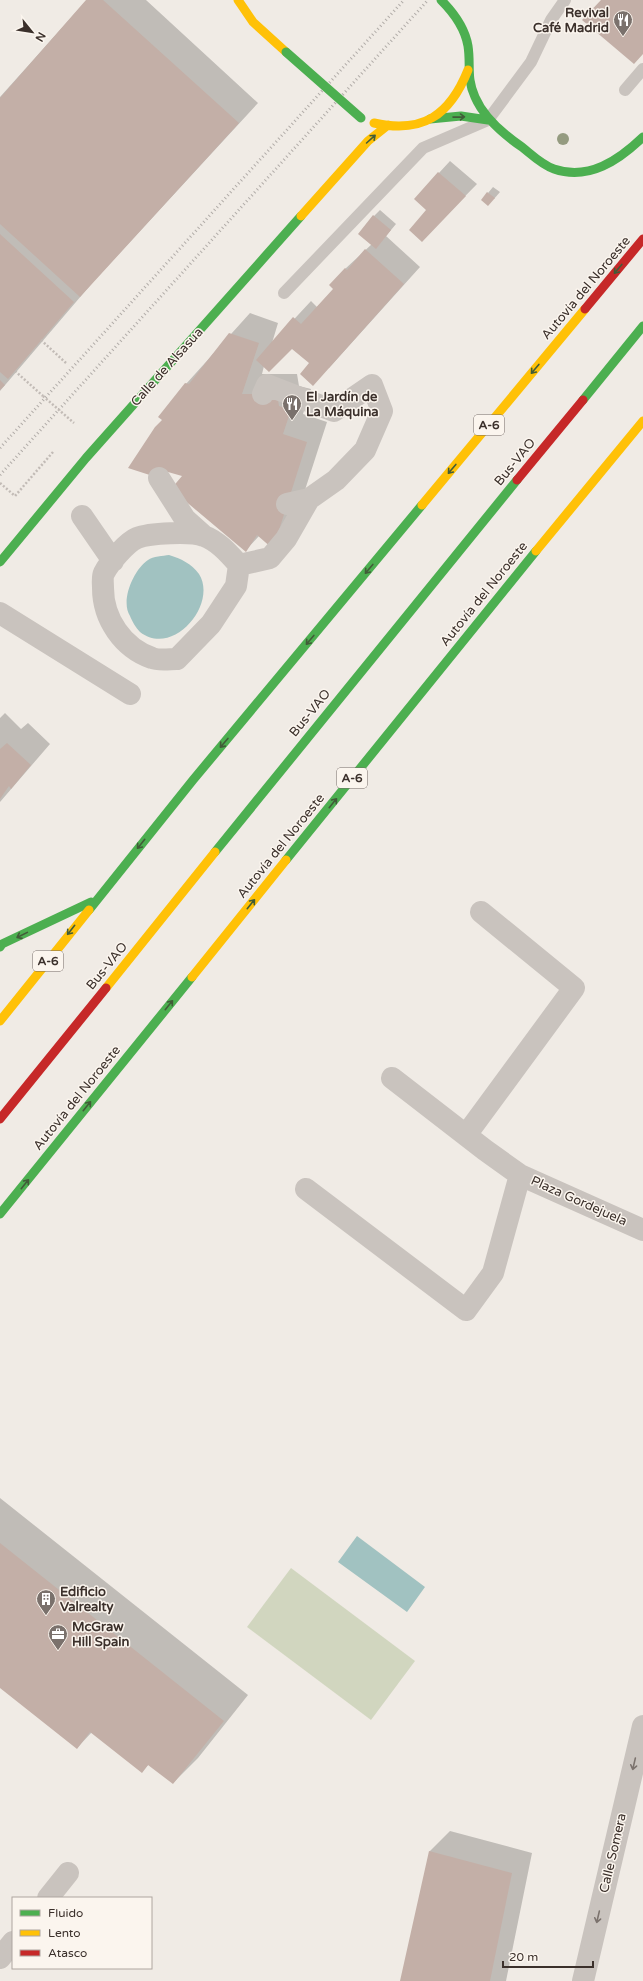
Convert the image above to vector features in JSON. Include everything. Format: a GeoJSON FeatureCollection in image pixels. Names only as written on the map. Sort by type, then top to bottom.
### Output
{"type":"FeatureCollection","features":[{"type":"Feature","properties":{"kind":"main road"},"geometry":{"type":"LineString","coordinates":[[238,0],[244,13],[259,30],[286,52],[361,121],[399,127],[423,123],[444,111],[459,93],[468,70]]}},
{"type":"Feature","properties":{"kind":"main road"},"geometry":{"type":"LineString","coordinates":[[441,0],[449,7],[460,23],[468,46],[468,70],[475,98],[488,120],[517,144],[554,168],[572,173],[591,171],[612,162],[643,137]]}},
{"type":"Feature","properties":{"kind":"main road"},"geometry":{"type":"LineString","coordinates":[[430,119],[461,116],[488,120]]}},
{"type":"Feature","properties":{"kind":"main road","name":"Calle de Alsasua"},"geometry":{"type":"LineString","coordinates":[[0,562],[86,458],[368,141],[388,125]]}},
{"type":"Feature","properties":{"kind":"main road","name":"Calle de Alsasua"},"geometry":{"type":"LineString","coordinates":[[338,176],[358,139]]}},
{"type":"Feature","properties":{"kind":"main road","name":"Autovía del Noroeste"},"geometry":{"type":"LineString","coordinates":[[0,1021],[95,900],[193,780],[643,239]]}},
{"type":"Feature","properties":{"kind":"main road","name":"Bus-VAO"},"geometry":{"type":"LineString","coordinates":[[0,1119],[296,751],[643,326]]}},
{"type":"Feature","properties":{"kind":"main road","name":"Autovía del Noroeste"},"geometry":{"type":"LineString","coordinates":[[0,1214],[563,517],[643,421]]}},
{"type":"Feature","properties":{"kind":"main road"},"geometry":{"type":"LineString","coordinates":[[0,947],[2,944],[95,900]]}},
{"type":"Feature","properties":{"kind":"street"},"geometry":{"type":"LineString","coordinates":[[263,394],[267,385],[334,411],[372,385],[382,411],[365,450],[336,480],[309,499],[287,504]]}},
{"type":"Feature","properties":{"kind":"street"},"geometry":{"type":"LineString","coordinates":[[159,478],[185,519],[204,536],[225,550],[239,565]]}},
{"type":"Feature","properties":{"kind":"street"},"geometry":{"type":"LineString","coordinates":[[239,565],[270,558],[286,539],[309,499]]}},
{"type":"Feature","properties":{"kind":"street"},"geometry":{"type":"LineString","coordinates":[[82,516],[113,561]]}},
{"type":"Feature","properties":{"kind":"street"},"geometry":{"type":"LineString","coordinates":[[204,536],[187,533],[162,534],[137,538],[117,555],[103,574],[103,598],[110,621],[125,642],[153,659],[177,659],[211,624],[236,586],[239,565]]}},
{"type":"Feature","properties":{"kind":"street"},"geometry":{"type":"LineString","coordinates":[[0,613],[130,694]]}},
{"type":"Feature","properties":{"kind":"street"},"geometry":{"type":"LineString","coordinates":[[466,1135],[574,988],[481,912]]}},
{"type":"Feature","properties":{"kind":"street"},"geometry":{"type":"LineString","coordinates":[[392,1078],[520,1175]]}},
{"type":"Feature","properties":{"kind":"street","name":"Plaza Gordejuela"},"geometry":{"type":"LineString","coordinates":[[306,1189],[466,1310],[493,1273],[520,1175],[643,1230]]}},
{"type":"Feature","properties":{"kind":"street","name":"Calle Somera"},"geometry":{"type":"LineString","coordinates":[[583,1981],[643,1726]]}},
{"type":"Feature","properties":{"kind":"street"},"geometry":{"type":"LineString","coordinates":[[49,1897],[68,1873]]}},
{"type":"Feature","properties":{"kind":"street"},"geometry":{"type":"LineString","coordinates":[[0,1958],[12,1943]]}},
{"type":"Feature","properties":{"kind":"lane"},"geometry":{"type":"LineString","coordinates":[[284,293],[423,148],[488,120],[531,62],[551,20],[566,0]]}},
{"type":"Feature","properties":{"kind":"lane"},"geometry":{"type":"LineString","coordinates":[[625,90],[643,69]]}},
{"type":"Feature","properties":{"kind":"path"},"geometry":{"type":"LineString","coordinates":[[41,340],[66,363]]}},
{"type":"Feature","properties":{"kind":"path"},"geometry":{"type":"LineString","coordinates":[[15,371],[76,426]]}},
{"type":"Feature","properties":{"kind":"path"},"geometry":{"type":"LineString","coordinates":[[0,483],[15,496],[55,451]]}},
{"type":"Feature","properties":{"kind":"green space"},"geometry":{"type":"Polygon","coordinates":[[[291,1568],[415,1661],[371,1720],[247,1627],[291,1568]]]}},
{"type":"Feature","properties":{"kind":"water"},"geometry":{"type":"Polygon","coordinates":[[[169,555],[186,562],[199,574],[203,586],[202,599],[197,612],[189,624],[178,633],[166,638],[153,638],[140,632],[133,622],[127,610],[128,594],[130,586],[138,570],[143,564],[158,556],[169,555]]]}},
{"type":"Feature","properties":{"kind":"water"},"geometry":{"type":"Polygon","coordinates":[[[357,1536],[425,1587],[407,1612],[338,1562],[357,1536]]]}},
{"type":"Feature","properties":{"kind":"building"},"geometry":{"type":"Polygon","coordinates":[[[86,0],[103,0],[239,123],[80,297],[0,224],[0,98],[86,0]]]}},
{"type":"Feature","properties":{"kind":"building","name":"Revival Café Madrid"},"geometry":{"type":"Polygon","coordinates":[[[601,0],[643,0],[643,54],[634,64],[582,20],[601,0]]]}},
{"type":"Feature","properties":{"kind":"building"},"geometry":{"type":"Polygon","coordinates":[[[438,172],[466,196],[422,242],[409,230],[426,210],[414,199],[438,172]]]}},
{"type":"Feature","properties":{"kind":"building"},"geometry":{"type":"Polygon","coordinates":[[[487,192],[495,198],[488,206],[481,200],[487,192]]]}},
{"type":"Feature","properties":{"kind":"building"},"geometry":{"type":"Polygon","coordinates":[[[373,215],[391,230],[376,249],[358,234],[373,215]]]}},
{"type":"Feature","properties":{"kind":"building"},"geometry":{"type":"Polygon","coordinates":[[[0,234],[74,302],[8,379],[0,372],[0,234]]]}},
{"type":"Feature","properties":{"kind":"building"},"geometry":{"type":"Polygon","coordinates":[[[365,249],[404,284],[313,386],[300,374],[309,363],[292,349],[269,372],[256,360],[293,317],[301,324],[333,289],[329,285],[345,268],[347,270],[365,249]]]}},
{"type":"Feature","properties":{"kind":"building"},"geometry":{"type":"Polygon","coordinates":[[[229,333],[259,343],[242,394],[277,394],[279,406],[291,410],[283,434],[307,442],[273,549],[257,535],[246,552],[171,489],[182,476],[168,472],[159,478],[128,468],[155,427],[162,420],[158,417],[185,383],[189,384],[229,333]]]}},
{"type":"Feature","properties":{"kind":"building"},"geometry":{"type":"Polygon","coordinates":[[[0,380],[5,385],[0,390],[0,380]]]}},
{"type":"Feature","properties":{"kind":"building"},"geometry":{"type":"Polygon","coordinates":[[[7,743],[31,765],[11,789],[9,786],[0,799],[0,749],[7,743]]]}},
{"type":"Feature","properties":{"kind":"building","name":"Edificio Valrealty"},"geometry":{"type":"Polygon","coordinates":[[[0,1543],[224,1721],[173,1784],[148,1765],[142,1773],[90,1732],[77,1749],[0,1688],[0,1543]]]}},
{"type":"Feature","properties":{"kind":"building"},"geometry":{"type":"Polygon","coordinates":[[[429,1851],[512,1873],[490,1981],[400,1981],[429,1851]]]}},
{"type":"Feature","properties":{"kind":"railway"},"geometry":{"type":"LineString","coordinates":[[0,448],[404,0]]}},
{"type":"Feature","properties":{"kind":"railway"},"geometry":{"type":"LineString","coordinates":[[0,475],[428,0]]}},
{"type":"Feature","properties":{"kind":"traffic: fast"},"geometry":{"type":"LineString","coordinates":[[441,0],[462,27],[467,39],[472,90],[483,112],[501,131],[541,162],[554,169],[567,172],[591,170],[614,160],[643,137]]}},
{"type":"Feature","properties":{"kind":"traffic: fast"},"geometry":{"type":"LineString","coordinates":[[286,52],[361,118]]}},
{"type":"Feature","properties":{"kind":"traffic: fast"},"geometry":{"type":"LineString","coordinates":[[430,119],[461,116],[488,120]]}},
{"type":"Feature","properties":{"kind":"traffic: fast"},"geometry":{"type":"LineString","coordinates":[[0,562],[86,458],[301,216]]}},
{"type":"Feature","properties":{"kind":"traffic: fast"},"geometry":{"type":"LineString","coordinates":[[583,400],[643,326]]}},
{"type":"Feature","properties":{"kind":"traffic: fast"},"geometry":{"type":"LineString","coordinates":[[215,852],[517,480]]}},
{"type":"Feature","properties":{"kind":"traffic: fast"},"geometry":{"type":"LineString","coordinates":[[89,910],[193,780],[422,505]]}},
{"type":"Feature","properties":{"kind":"traffic: fast"},"geometry":{"type":"LineString","coordinates":[[286,860],[536,551]]}},
{"type":"Feature","properties":{"kind":"traffic: fast"},"geometry":{"type":"LineString","coordinates":[[0,947],[2,944],[91,902]]}},
{"type":"Feature","properties":{"kind":"traffic: fast"},"geometry":{"type":"LineString","coordinates":[[0,1214],[192,977]]}},
{"type":"Feature","properties":{"kind":"traffic: slow"},"geometry":{"type":"LineString","coordinates":[[238,0],[253,22],[286,52]]}},
{"type":"Feature","properties":{"kind":"traffic: slow"},"geometry":{"type":"LineString","coordinates":[[374,123],[391,126],[407,126],[421,123],[433,118],[453,99],[468,70]]}},
{"type":"Feature","properties":{"kind":"traffic: slow"},"geometry":{"type":"LineString","coordinates":[[301,216],[368,141],[388,125]]}},
{"type":"Feature","properties":{"kind":"traffic: slow"},"geometry":{"type":"LineString","coordinates":[[422,505],[585,309]]}},
{"type":"Feature","properties":{"kind":"traffic: slow"},"geometry":{"type":"LineString","coordinates":[[536,551],[643,421]]}},
{"type":"Feature","properties":{"kind":"traffic: slow"},"geometry":{"type":"LineString","coordinates":[[106,988],[215,852]]}},
{"type":"Feature","properties":{"kind":"traffic: slow"},"geometry":{"type":"LineString","coordinates":[[192,977],[286,860]]}},
{"type":"Feature","properties":{"kind":"traffic: slow"},"geometry":{"type":"LineString","coordinates":[[0,1021],[89,910]]}},
{"type":"Feature","properties":{"kind":"traffic: jam"},"geometry":{"type":"LineString","coordinates":[[585,309],[643,239]]}},
{"type":"Feature","properties":{"kind":"traffic: jam"},"geometry":{"type":"LineString","coordinates":[[517,480],[583,400]]}},
{"type":"Feature","properties":{"kind":"traffic: jam"},"geometry":{"type":"LineString","coordinates":[[0,1119],[106,988]]}},
{"type":"Feature","properties":{"kind":"place","name":"Revival Café Madrid"},"geometry":{"type":"Point","coordinates":[623,37]}},
{"type":"Feature","properties":{"kind":"place","name":"El Jardín de La Máquina"},"geometry":{"type":"Point","coordinates":[292,421]}},
{"type":"Feature","properties":{"kind":"place","name":"Edificio Valrealty"},"geometry":{"type":"Point","coordinates":[46,1616]}},
{"type":"Feature","properties":{"kind":"place","name":"McGraw Hill Spain"},"geometry":{"type":"Point","coordinates":[58,1651]}}]}
